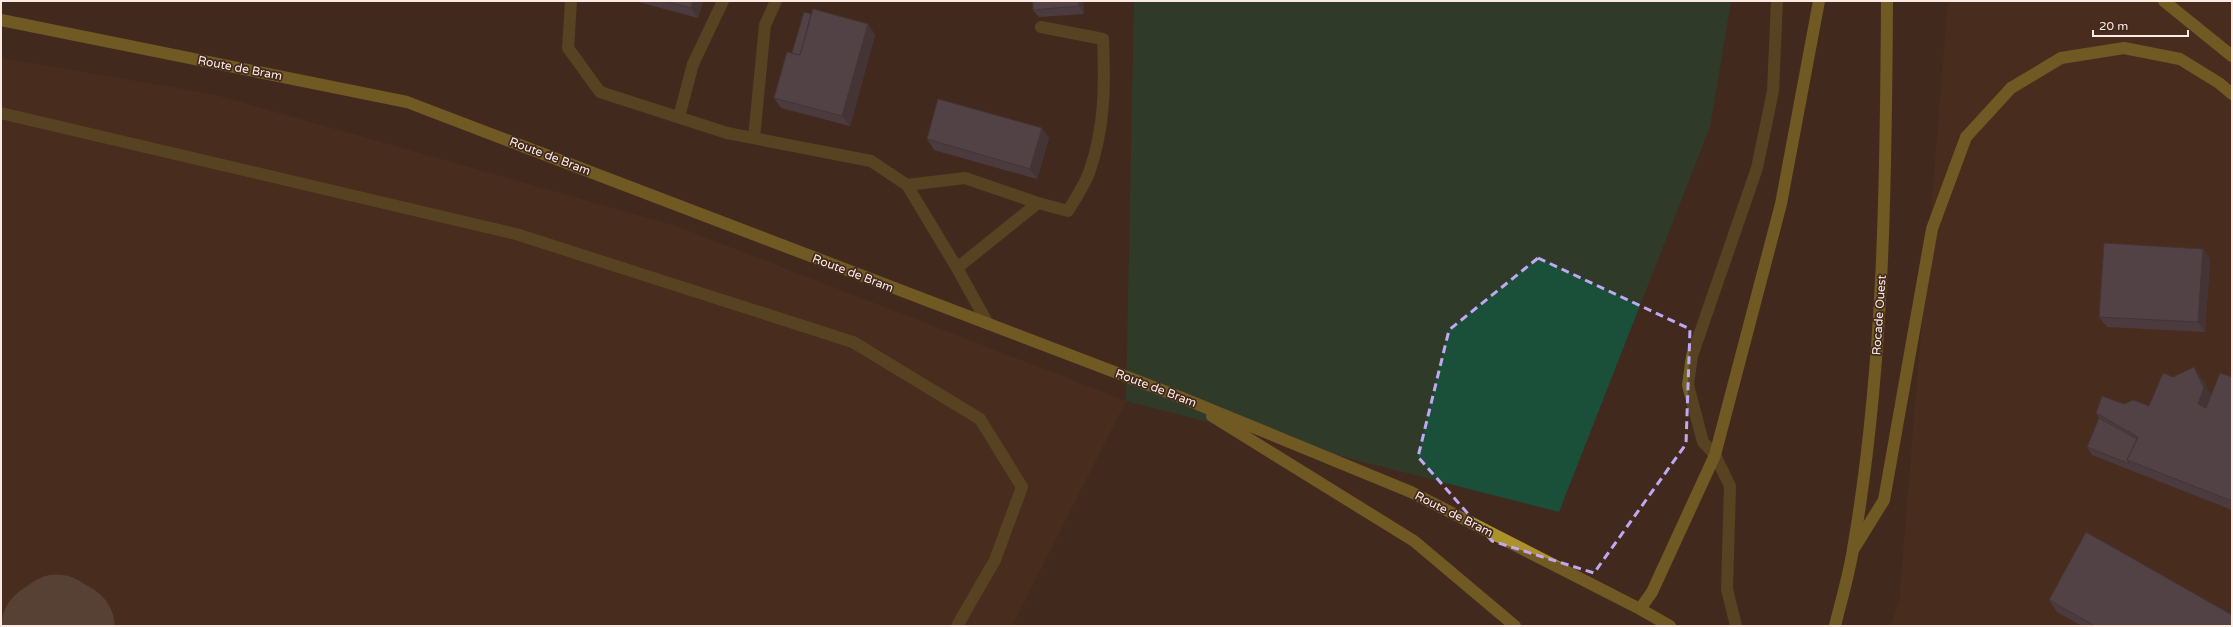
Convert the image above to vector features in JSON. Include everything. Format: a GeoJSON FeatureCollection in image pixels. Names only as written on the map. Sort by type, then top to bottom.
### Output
{"type":"FeatureCollection","features":[{"type":"Feature","properties":{"kind":"main road"},"geometry":{"type":"LineString","coordinates":[[1640,609],[1652,592],[1715,455],[1781,204],[1819,1]]}},
{"type":"Feature","properties":{"kind":"main road","name":"Rocade Ouest"},"geometry":{"type":"LineString","coordinates":[[1835,626],[1853,550],[1872,406],[1884,237],[1887,1]]}},
{"type":"Feature","properties":{"kind":"main road"},"geometry":{"type":"LineString","coordinates":[[2164,1],[2232,56]]}},
{"type":"Feature","properties":{"kind":"main road","name":"Route de Bram"},"geometry":{"type":"LineString","coordinates":[[1,20],[407,102],[1180,397],[1411,492],[1640,609],[1670,626]]}},
{"type":"Feature","properties":{"kind":"main road"},"geometry":{"type":"LineString","coordinates":[[1853,550],[1884,500],[1932,229],[1966,137],[2011,88],[2061,58],[2124,48],[2180,59],[2219,83],[2232,94]]}},
{"type":"Feature","properties":{"kind":"main road"},"geometry":{"type":"LineString","coordinates":[[1180,397],[1414,541],[1515,626]]}},
{"type":"Feature","properties":{"kind":"street"},"geometry":{"type":"LineString","coordinates":[[570,1],[568,48],[600,92],[727,133],[871,161],[907,185],[957,268],[988,324]]}},
{"type":"Feature","properties":{"kind":"street"},"geometry":{"type":"LineString","coordinates":[[679,117],[693,64],[723,1]]}},
{"type":"Feature","properties":{"kind":"street"},"geometry":{"type":"LineString","coordinates":[[754,138],[765,25],[776,1]]}},
{"type":"Feature","properties":{"kind":"street"},"geometry":{"type":"LineString","coordinates":[[1736,626],[1727,589],[1730,486],[1715,455],[1703,442],[1688,385],[1692,356],[1758,168],[1773,91],[1777,1]]}},
{"type":"Feature","properties":{"kind":"street"},"geometry":{"type":"LineString","coordinates":[[907,185],[965,178],[1038,203],[1068,211],[1088,174],[1102,126],[1105,93],[1102,39],[1041,27]]}},
{"type":"Feature","properties":{"kind":"street"},"geometry":{"type":"LineString","coordinates":[[1,113],[516,234],[853,342],[980,419],[1022,487],[995,560],[957,626]]}},
{"type":"Feature","properties":{"kind":"street"},"geometry":{"type":"LineString","coordinates":[[957,268],[1038,203]]}},
{"type":"Feature","properties":{"kind":"highlighted area"},"geometry":{"type":"Polygon","coordinates":[[[1538,258],[1690,329],[1686,444],[1594,573],[1492,541],[1418,457],[1449,330],[1538,258]]]}},
{"type":"Feature","properties":{"kind":"shaded area"},"geometry":{"type":"Polygon","coordinates":[[[1948,1],[2232,1],[2232,626],[1890,626],[1899,603],[1948,1]]]}},
{"type":"Feature","properties":{"kind":"shaded area"},"geometry":{"type":"Polygon","coordinates":[[[1,58],[212,94],[676,226],[1126,401],[1012,626],[1,626],[1,58]]]}},
{"type":"Feature","properties":{"kind":"green space"},"geometry":{"type":"Polygon","coordinates":[[[1134,1],[1731,1],[1710,127],[1559,512],[1126,401],[1134,1]]]}},
{"type":"Feature","properties":{"kind":"building"},"geometry":{"type":"Polygon","coordinates":[[[665,1],[693,1],[691,8],[665,1]]]}},
{"type":"Feature","properties":{"kind":"building"},"geometry":{"type":"Polygon","coordinates":[[[1033,1],[1078,1],[1079,6],[1033,10],[1033,1]]]}},
{"type":"Feature","properties":{"kind":"building"},"geometry":{"type":"Polygon","coordinates":[[[813,9],[868,24],[842,116],[774,98],[787,52],[800,55],[813,9]]]}},
{"type":"Feature","properties":{"kind":"building"},"geometry":{"type":"Polygon","coordinates":[[[804,12],[811,14],[800,55],[792,53],[804,12]]]}},
{"type":"Feature","properties":{"kind":"building"},"geometry":{"type":"Polygon","coordinates":[[[938,99],[1042,128],[1030,169],[927,139],[938,99]]]}},
{"type":"Feature","properties":{"kind":"building"},"geometry":{"type":"Polygon","coordinates":[[[2104,243],[2203,249],[2198,322],[2099,317],[2104,243]]]}},
{"type":"Feature","properties":{"kind":"building"},"geometry":{"type":"Polygon","coordinates":[[[2194,367],[2204,388],[2198,404],[2206,408],[2220,373],[2232,377],[2232,501],[2127,460],[2138,437],[2096,413],[2102,396],[2124,404],[2133,400],[2149,406],[2163,373],[2173,377],[2194,367]]]}},
{"type":"Feature","properties":{"kind":"building"},"geometry":{"type":"Polygon","coordinates":[[[2099,418],[2137,439],[2127,460],[2130,464],[2087,447],[2099,418]]]}},
{"type":"Feature","properties":{"kind":"building"},"geometry":{"type":"Polygon","coordinates":[[[2086,532],[2232,615],[2232,626],[2095,626],[2049,600],[2086,532]]]}},
{"type":"Feature","properties":{"kind":"taxiway"},"geometry":{"type":"LineString","coordinates":[[44,626],[57,617],[72,626]]}}]}
